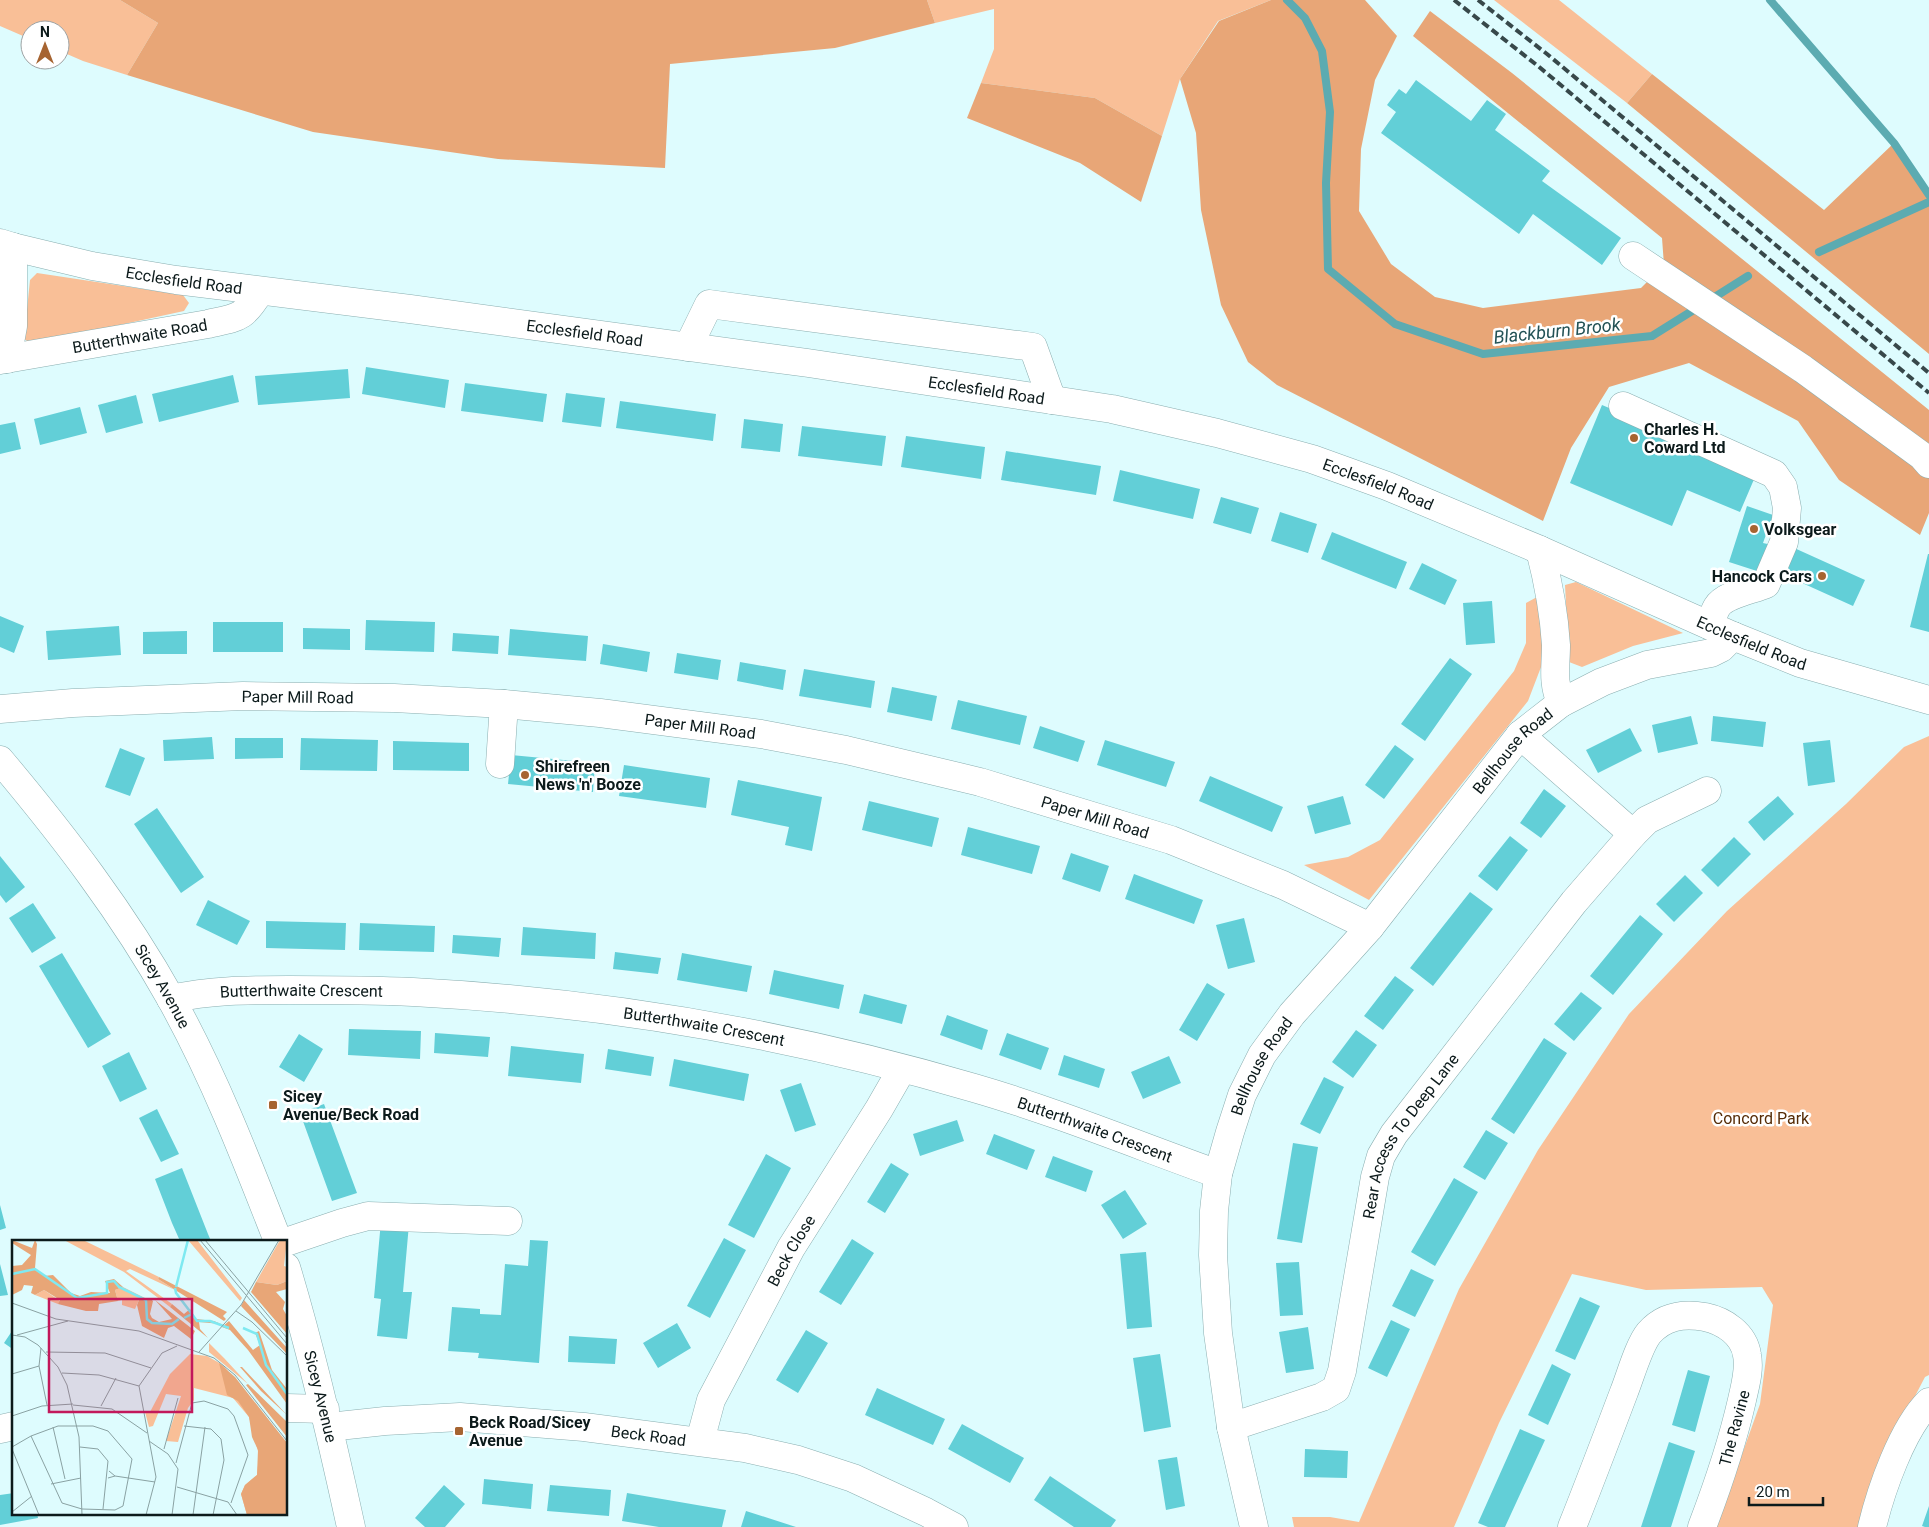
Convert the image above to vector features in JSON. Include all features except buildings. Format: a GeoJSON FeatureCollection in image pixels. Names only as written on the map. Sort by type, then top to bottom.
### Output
{"type":"FeatureCollection","features":[{"type":"Feature","properties":{"kind":"street","name":"Ecclesfield Road"},"geometry":{"type":"LineString","coordinates":[[6,245],[92,266],[176,280],[410,309],[688,347],[1052,400],[1112,409],[1217,433],[1312,459],[1387,486],[1540,550],[1721,631],[1800,663],[1929,700]]}},
{"type":"Feature","properties":{"kind":"street","name":"Butterthwaite Road"},"geometry":{"type":"LineString","coordinates":[[6,245],[13,326],[4,359],[235,318],[248,310],[260,291]]}},
{"type":"Feature","properties":{"kind":"street"},"geometry":{"type":"LineString","coordinates":[[1633,256],[1811,375],[1922,456],[1929,464]]}},
{"type":"Feature","properties":{"kind":"street"},"geometry":{"type":"LineString","coordinates":[[688,347],[709,304],[1033,347],[1052,400]]}},
{"type":"Feature","properties":{"kind":"street"},"geometry":{"type":"LineString","coordinates":[[1623,406],[1774,474],[1783,486],[1787,508],[1784,542],[1766,584],[1734,595],[1718,606],[1721,631]]}},
{"type":"Feature","properties":{"kind":"street","name":"Bellhouse Road"},"geometry":{"type":"LineString","coordinates":[[1540,550],[1552,601],[1556,647],[1554,677],[1561,703]]}},
{"type":"Feature","properties":{"kind":"street","name":"Bellhouse Road"},"geometry":{"type":"LineString","coordinates":[[1254,1527],[1231,1428],[1218,1333],[1214,1265],[1214,1211],[1218,1174],[1242,1095],[1262,1055],[1292,1014],[1370,926],[1520,735],[1561,703],[1602,682],[1647,665],[1711,653],[1721,648],[1721,631]]}},
{"type":"Feature","properties":{"kind":"street","name":"Paper Mill Road"},"geometry":{"type":"LineString","coordinates":[[0,709],[73,703],[243,696],[394,698],[504,704],[600,713],[761,734],[846,750],[980,782],[1171,840],[1283,884],[1370,926]]}},
{"type":"Feature","properties":{"kind":"street"},"geometry":{"type":"LineString","coordinates":[[500,764],[504,704]]}},
{"type":"Feature","properties":{"kind":"street"},"geometry":{"type":"LineString","coordinates":[[1520,735],[1633,834]]}},
{"type":"Feature","properties":{"kind":"street","name":"Sicey Avenue"},"geometry":{"type":"LineString","coordinates":[[0,760],[69,845],[119,915],[171,999],[249,1165],[278,1240]]}},
{"type":"Feature","properties":{"kind":"street","name":"Rear Access To Deep Lane"},"geometry":{"type":"LineString","coordinates":[[1231,1428],[1322,1397],[1336,1389],[1342,1372],[1369,1205],[1381,1156],[1394,1134],[1574,902],[1633,834],[1647,820],[1707,791]]}},
{"type":"Feature","properties":{"kind":"street","name":"Butterthwaite Crescent"},"geometry":{"type":"LineString","coordinates":[[171,999],[197,993],[237,990],[333,990],[443,994],[594,1008],[672,1019],[841,1053],[974,1088],[1218,1174]]}},
{"type":"Feature","properties":{"kind":"street","name":"Beck Close"},"geometry":{"type":"LineString","coordinates":[[700,1441],[711,1400],[791,1248],[902,1069]]}},
{"type":"Feature","properties":{"kind":"street"},"geometry":{"type":"LineString","coordinates":[[288,1241],[368,1216],[508,1221]]}},
{"type":"Feature","properties":{"kind":"street","name":"Sicey Avenue"},"geometry":{"type":"LineString","coordinates":[[288,1274],[327,1418],[351,1527]]}},
{"type":"Feature","properties":{"kind":"street","name":"The Ravine"},"geometry":{"type":"LineString","coordinates":[[1572,1527],[1633,1367],[1648,1335],[1663,1321],[1678,1316],[1696,1316],[1722,1322],[1742,1342],[1747,1355],[1746,1380],[1737,1420],[1721,1477],[1702,1527]]}},
{"type":"Feature","properties":{"kind":"street"},"geometry":{"type":"LineString","coordinates":[[1872,1527],[1892,1466],[1910,1430],[1929,1402]]}},
{"type":"Feature","properties":{"kind":"street","name":"Beck Road"},"geometry":{"type":"LineString","coordinates":[[288,1408],[327,1418],[385,1421],[460,1417],[584,1428],[745,1448],[798,1460],[853,1478],[954,1527]]}},
{"type":"Feature","properties":{"kind":"green space"},"geometry":{"type":"Polygon","coordinates":[[[0,0],[120,0],[158,23],[127,75],[70,55],[70,20],[20,20],[20,35],[0,26],[0,0]]]}},
{"type":"Feature","properties":{"kind":"green space"},"geometry":{"type":"Polygon","coordinates":[[[927,0],[1271,0],[1218,21],[1180,79],[1162,136],[1095,98],[981,83],[994,49],[994,9],[935,23],[927,0]]]}},
{"type":"Feature","properties":{"kind":"green space"},"geometry":{"type":"Polygon","coordinates":[[[1494,0],[1559,0],[1652,74],[1627,103],[1494,0]]]}},
{"type":"Feature","properties":{"kind":"green space"},"geometry":{"type":"Polygon","coordinates":[[[37,273],[183,295],[189,303],[184,311],[32,344],[24,339],[30,280],[37,273]]]}},
{"type":"Feature","properties":{"kind":"green space"},"geometry":{"type":"Polygon","coordinates":[[[1576,582],[1683,633],[1633,646],[1582,667],[1569,662],[1565,585],[1576,582]]]}},
{"type":"Feature","properties":{"kind":"green space"},"geometry":{"type":"Polygon","coordinates":[[[1537,597],[1546,654],[1528,701],[1369,900],[1304,865],[1348,857],[1380,840],[1514,671],[1526,643],[1526,603],[1537,597]]]}},
{"type":"Feature","properties":{"kind":"green space","name":"Concord Park"},"geometry":{"type":"Polygon","coordinates":[[[1929,736],[1929,1375],[1925,1377],[1877,1469],[1860,1527],[1716,1527],[1760,1404],[1773,1305],[1762,1287],[1646,1290],[1572,1274],[1499,1423],[1454,1527],[1294,1527],[1292,1517],[1330,1517],[1359,1522],[1459,1289],[1538,1150],[1629,1014],[1727,911],[1846,804],[1904,747],[1929,736]]]}},
{"type":"Feature","properties":{"kind":"shaded area"},"geometry":{"type":"Polygon","coordinates":[[[120,0],[927,0],[935,23],[835,48],[670,64],[665,168],[498,159],[313,132],[127,75],[158,23],[120,0]]]}},
{"type":"Feature","properties":{"kind":"shaded area"},"geometry":{"type":"Polygon","coordinates":[[[1271,0],[1365,0],[1397,36],[1375,80],[1361,149],[1359,211],[1391,264],[1435,297],[1483,308],[1641,288],[1664,265],[1662,238],[1413,36],[1430,11],[1512,73],[1929,410],[1929,513],[1920,535],[1839,480],[1798,421],[1689,363],[1609,387],[1571,448],[1543,521],[1277,385],[1248,362],[1221,305],[1201,210],[1196,133],[1180,79],[1219,21],[1271,0]]]}},
{"type":"Feature","properties":{"kind":"shaded area"},"geometry":{"type":"Polygon","coordinates":[[[1652,74],[1824,210],[1894,143],[1929,195],[1929,354],[1627,103],[1652,74]]]}},
{"type":"Feature","properties":{"kind":"shaded area"},"geometry":{"type":"Polygon","coordinates":[[[981,83],[1095,98],[1162,136],[1141,202],[1080,163],[967,118],[981,83]]]}},
{"type":"Feature","properties":{"kind":"waterway","name":"Blackburn Brook"},"geometry":{"type":"LineString","coordinates":[[1287,0],[1305,18],[1322,51],[1330,112],[1326,183],[1328,269],[1395,324],[1483,354],[1652,336],[1700,306]]}},
{"type":"Feature","properties":{"kind":"waterway"},"geometry":{"type":"LineString","coordinates":[[1770,0],[1894,143],[1929,195]]}},
{"type":"Feature","properties":{"kind":"waterway","name":"Blackburn Brook"},"geometry":{"type":"LineString","coordinates":[[1819,252],[1929,202]]}},
{"type":"Feature","properties":{"kind":"waterway","name":"Blackburn Brook"},"geometry":{"type":"LineString","coordinates":[[1710,300],[1748,276]]}},
{"type":"Feature","properties":{"kind":"railway"},"geometry":{"type":"LineString","coordinates":[[1454,0],[1538,66],[1929,393]]}},
{"type":"Feature","properties":{"kind":"railway"},"geometry":{"type":"LineString","coordinates":[[1478,0],[1547,54],[1929,373]]}},
{"type":"Feature","properties":{"kind":"place","name":"Charles H. Coward Ltd"},"geometry":{"type":"Point","coordinates":[1634,438]}},
{"type":"Feature","properties":{"kind":"place","name":"Volksgear"},"geometry":{"type":"Point","coordinates":[1754,529]}},
{"type":"Feature","properties":{"kind":"place","name":"Hancock Cars"},"geometry":{"type":"Point","coordinates":[1822,576]}},
{"type":"Feature","properties":{"kind":"place","name":"Shirefreen News 'n' Booze"},"geometry":{"type":"Point","coordinates":[525,775]}},
{"type":"Feature","properties":{"kind":"place","name":"Sicey Avenue/Beck Road"},"geometry":{"type":"Point","coordinates":[273,1105]}},
{"type":"Feature","properties":{"kind":"place","name":"Beck Road/Sicey Avenue"},"geometry":{"type":"Point","coordinates":[459,1431]}}]}
